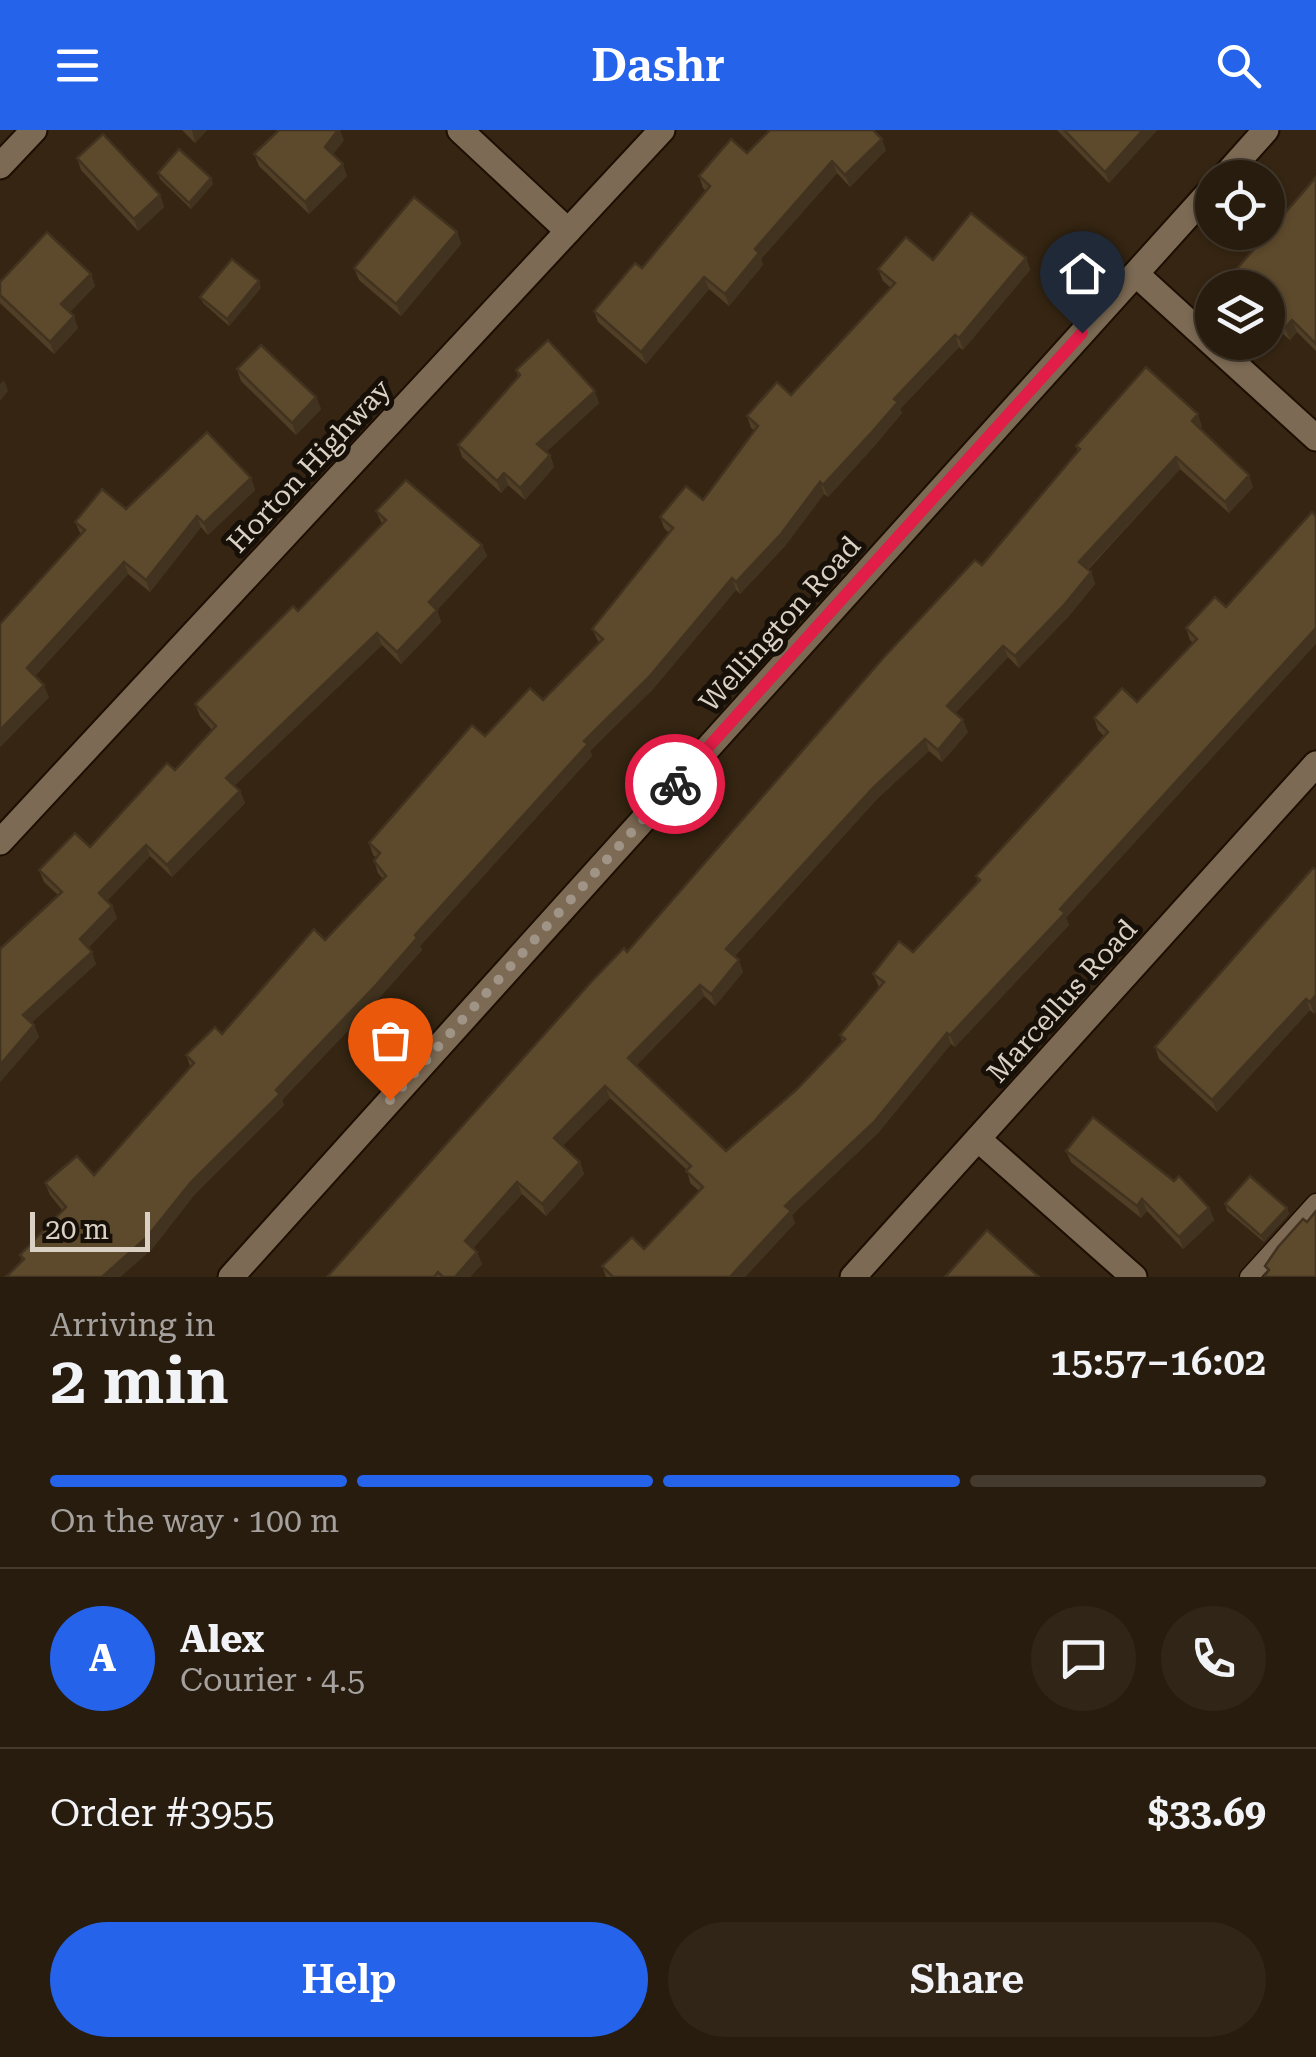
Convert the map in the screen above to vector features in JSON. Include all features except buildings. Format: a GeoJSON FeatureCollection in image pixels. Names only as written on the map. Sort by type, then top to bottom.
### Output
{"type":"FeatureCollection","features":[{"type":"Feature","properties":{"kind":"street"},"geometry":{"type":"LineString","coordinates":[[0,166],[34,130]]}},
{"type":"Feature","properties":{"kind":"street"},"geometry":{"type":"LineString","coordinates":[[460,130],[568,231]]}},
{"type":"Feature","properties":{"kind":"street","name":"Horton Highway"},"geometry":{"type":"LineString","coordinates":[[0,842],[662,130]]}},
{"type":"Feature","properties":{"kind":"street"},"geometry":{"type":"LineString","coordinates":[[1239,160],[1266,130]]}},
{"type":"Feature","properties":{"kind":"street","name":"Wellington Road"},"geometry":{"type":"LineString","coordinates":[[230,1277],[1195,208]]}},
{"type":"Feature","properties":{"kind":"street"},"geometry":{"type":"LineString","coordinates":[[1136,274],[1316,438]]}},
{"type":"Feature","properties":{"kind":"street","name":"Marcellus Road"},"geometry":{"type":"LineString","coordinates":[[853,1277],[1316,764]]}},
{"type":"Feature","properties":{"kind":"street"},"geometry":{"type":"LineString","coordinates":[[978,1139],[1134,1277]]}},
{"type":"Feature","properties":{"kind":"lane"},"geometry":{"type":"LineString","coordinates":[[1250,1277],[1316,1203]]}},
{"type":"Feature","properties":{"kind":"way so far"},"geometry":{"type":"LineString","coordinates":[[390,1100],[675,784]]}},
{"type":"Feature","properties":{"kind":"route"},"geometry":{"type":"LineString","coordinates":[[675,784],[1082,333]]}}]}
